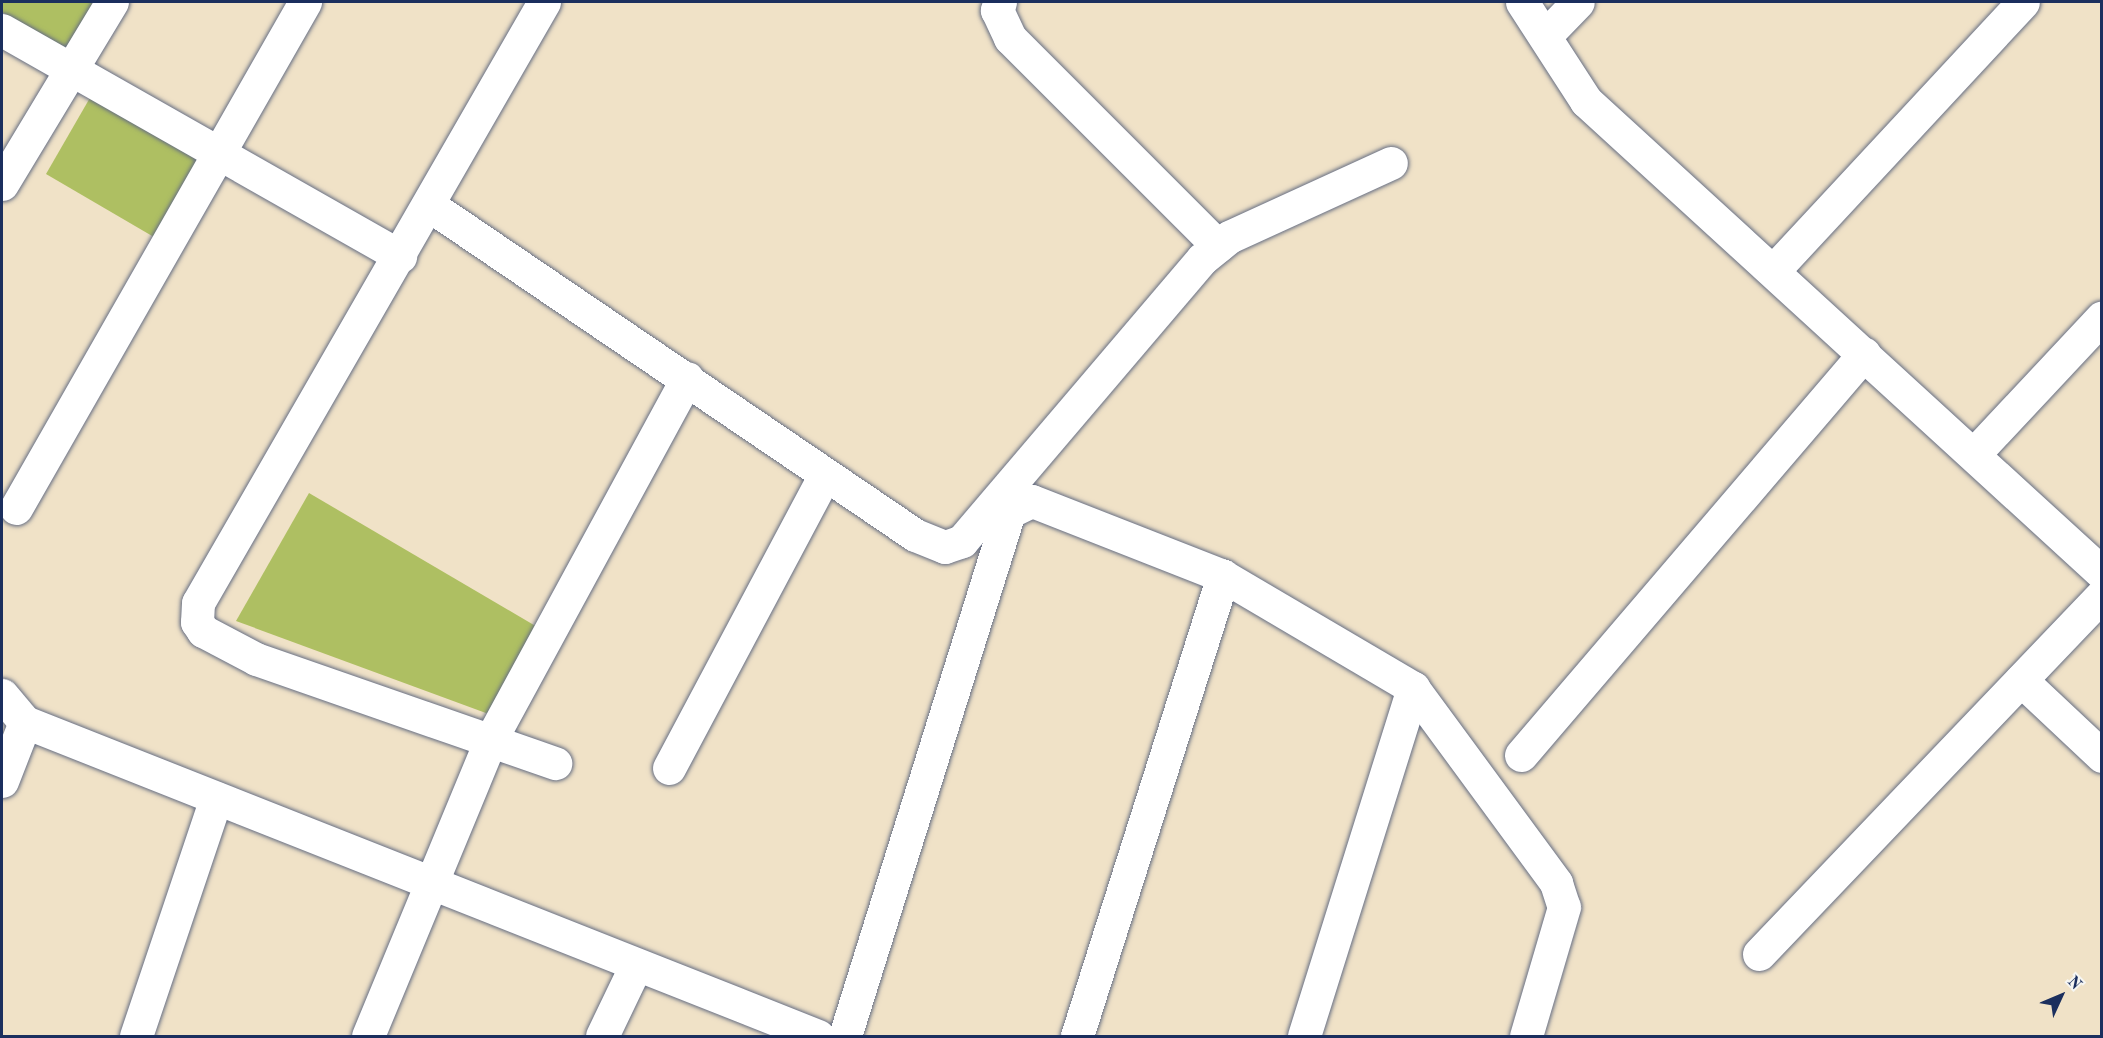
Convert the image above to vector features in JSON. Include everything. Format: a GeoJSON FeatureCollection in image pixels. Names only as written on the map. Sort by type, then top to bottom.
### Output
{"type":"FeatureCollection","features":[{"type":"Feature","properties":{"kind":"street"},"geometry":{"type":"LineString","coordinates":[[2,183],[112,2]]}},
{"type":"Feature","properties":{"kind":"street"},"geometry":{"type":"LineString","coordinates":[[16,508],[305,2]]}},
{"type":"Feature","properties":{"kind":"street"},"geometry":{"type":"LineString","coordinates":[[544,2],[400,256],[198,603],[197,622],[203,632],[256,659],[555,763]]}},
{"type":"Feature","properties":{"kind":"street"},"geometry":{"type":"LineString","coordinates":[[1000,2],[997,10],[1010,38],[1218,246]]}},
{"type":"Feature","properties":{"kind":"street"},"geometry":{"type":"LineString","coordinates":[[1522,2],[1586,101],[1974,454],[2096,557]]}},
{"type":"Feature","properties":{"kind":"street"},"geometry":{"type":"LineString","coordinates":[[1545,36],[1578,2]]}},
{"type":"Feature","properties":{"kind":"street"},"geometry":{"type":"LineString","coordinates":[[1773,271],[2023,2]]}},
{"type":"Feature","properties":{"kind":"street"},"geometry":{"type":"LineString","coordinates":[[2,30],[400,256]]}},
{"type":"Feature","properties":{"kind":"street"},"geometry":{"type":"LineString","coordinates":[[429,204],[915,535],[945,547],[962,541],[1218,246],[1391,163]]}},
{"type":"Feature","properties":{"kind":"street"},"geometry":{"type":"LineString","coordinates":[[1974,454],[2102,317]]}},
{"type":"Feature","properties":{"kind":"street"},"geometry":{"type":"LineString","coordinates":[[1521,755],[1864,354]]}},
{"type":"Feature","properties":{"kind":"street"},"geometry":{"type":"LineString","coordinates":[[368,1036],[490,741],[687,378]]}},
{"type":"Feature","properties":{"kind":"street"},"geometry":{"type":"LineString","coordinates":[[669,768],[825,475]]}},
{"type":"Feature","properties":{"kind":"street"},"geometry":{"type":"LineString","coordinates":[[845,1036],[1009,512],[1032,501],[1222,576],[1413,688],[1556,884],[1563,907],[1526,1036]]}},
{"type":"Feature","properties":{"kind":"street"},"geometry":{"type":"LineString","coordinates":[[1077,1036],[1222,576]]}},
{"type":"Feature","properties":{"kind":"street"},"geometry":{"type":"LineString","coordinates":[[1759,954],[2102,595]]}},
{"type":"Feature","properties":{"kind":"street"},"geometry":{"type":"LineString","coordinates":[[2021,680],[2102,756]]}},
{"type":"Feature","properties":{"kind":"street"},"geometry":{"type":"LineString","coordinates":[[1304,1036],[1413,688]]}},
{"type":"Feature","properties":{"kind":"street"},"geometry":{"type":"LineString","coordinates":[[2,695],[25,722],[818,1036]]}},
{"type":"Feature","properties":{"kind":"street"},"geometry":{"type":"LineString","coordinates":[[2,781],[25,722]]}},
{"type":"Feature","properties":{"kind":"street"},"geometry":{"type":"LineString","coordinates":[[136,1036],[216,798]]}},
{"type":"Feature","properties":{"kind":"street"},"geometry":{"type":"LineString","coordinates":[[602,1036],[636,965]]}},
{"type":"Feature","properties":{"kind":"green space"},"geometry":{"type":"Polygon","coordinates":[[[2,2],[96,2],[68,51],[2,12],[2,2]]]}},
{"type":"Feature","properties":{"kind":"green space"},"geometry":{"type":"Polygon","coordinates":[[[91,96],[204,163],[159,240],[46,174],[91,96]]]}},
{"type":"Feature","properties":{"kind":"green space"},"geometry":{"type":"Polygon","coordinates":[[[309,493],[544,631],[494,716],[236,621],[309,493]]]}}]}
